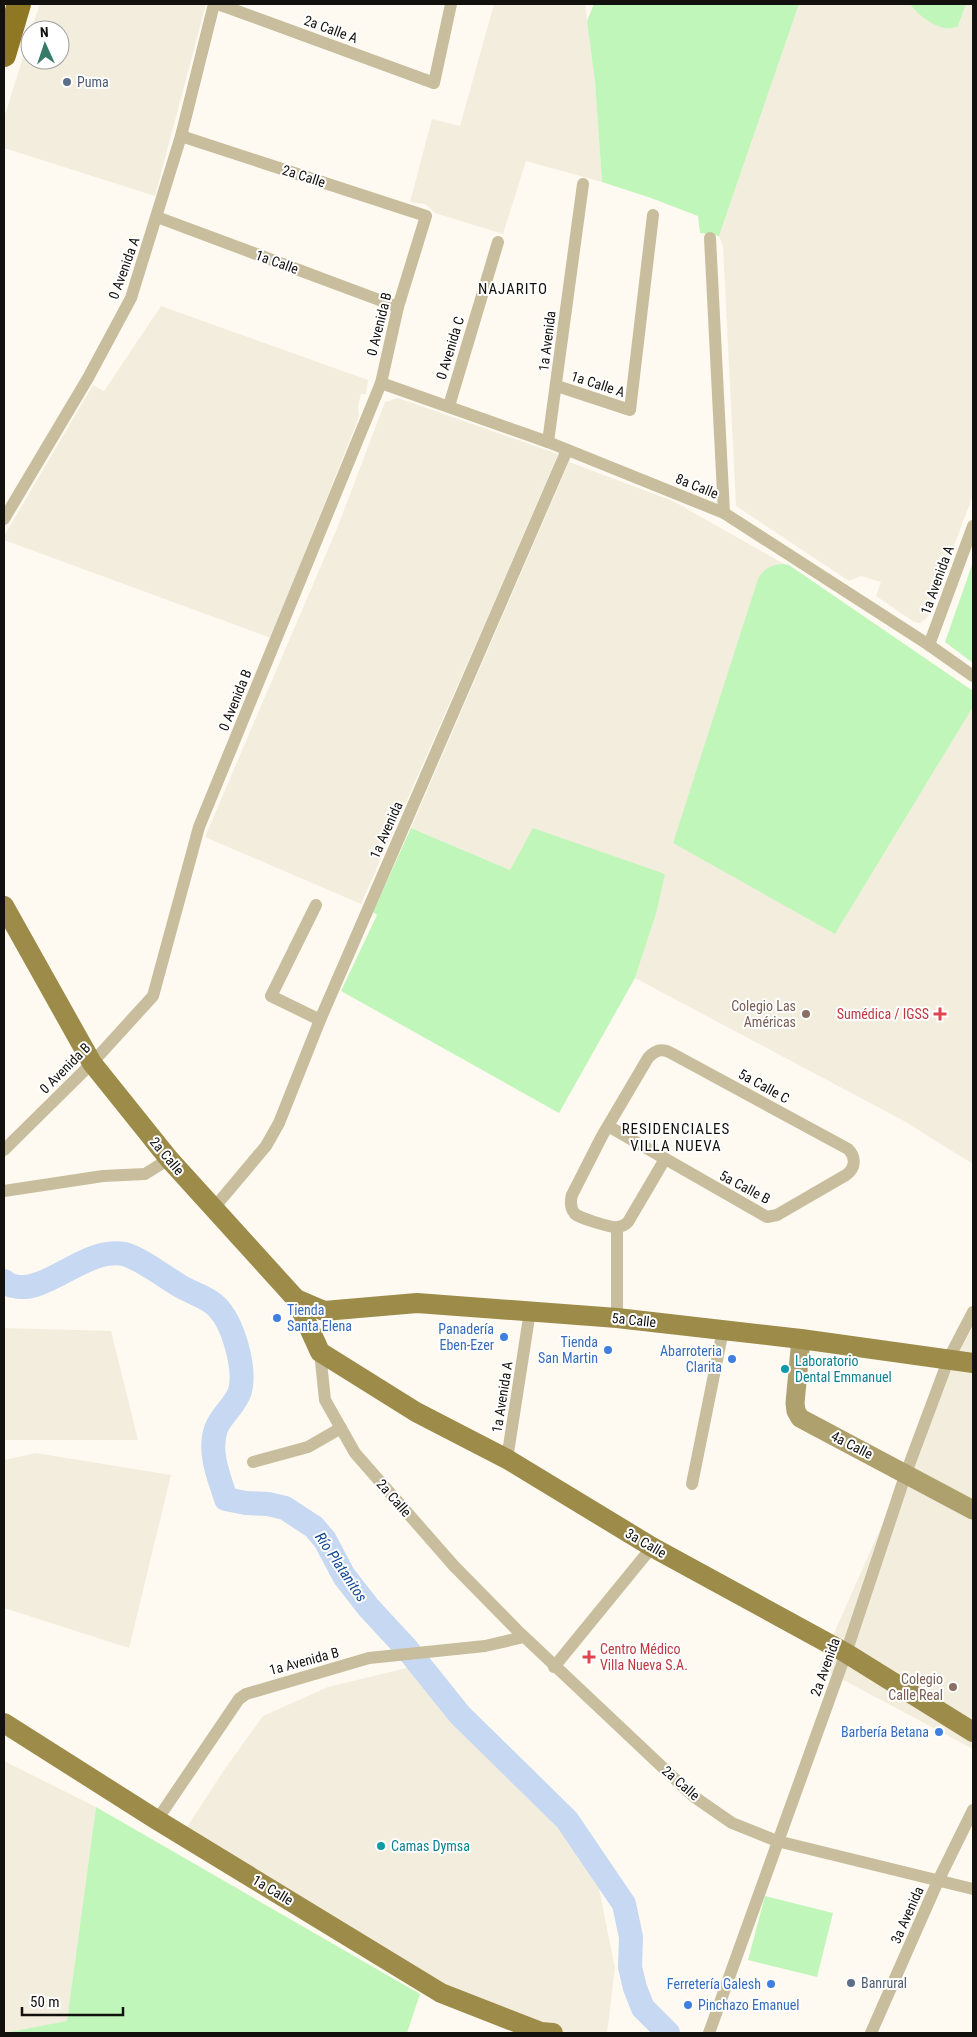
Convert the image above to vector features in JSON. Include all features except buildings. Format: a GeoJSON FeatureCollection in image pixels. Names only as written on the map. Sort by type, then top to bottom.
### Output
{"type":"FeatureCollection","features":[{"type":"Feature","properties":{"kind":"highway"},"geometry":{"type":"LineString","coordinates":[[4,55],[19,4]]}},
{"type":"Feature","properties":{"kind":"main road","name":"2a Calle"},"geometry":{"type":"LineString","coordinates":[[4,906],[92,1063],[169,1159],[296,1299],[317,1344]]}},
{"type":"Feature","properties":{"kind":"main road","name":"5a Calle"},"geometry":{"type":"LineString","coordinates":[[296,1299],[324,1311],[417,1303],[617,1318],[801,1339],[949,1358],[973,1363]]}},
{"type":"Feature","properties":{"kind":"main road"},"geometry":{"type":"LineString","coordinates":[[317,1344],[314,1326],[324,1311]]}},
{"type":"Feature","properties":{"kind":"main road","name":"4a Calle"},"geometry":{"type":"LineString","coordinates":[[801,1339],[795,1403],[796,1411],[800,1418],[973,1510]]}},
{"type":"Feature","properties":{"kind":"main road","name":"3a Calle"},"geometry":{"type":"LineString","coordinates":[[317,1344],[416,1412],[507,1459],[652,1547],[846,1653],[973,1732]]}},
{"type":"Feature","properties":{"kind":"main road","name":"1a Calle"},"geometry":{"type":"LineString","coordinates":[[4,1723],[157,1820],[441,1993],[545,2033]]}},
{"type":"Feature","properties":{"kind":"street","name":"2a Calle A"},"geometry":{"type":"LineString","coordinates":[[216,4],[434,83],[451,4]]}},
{"type":"Feature","properties":{"kind":"street","name":"0 Avenida A"},"geometry":{"type":"LineString","coordinates":[[4,519],[88,378],[131,298],[181,136],[216,4]]}},
{"type":"Feature","properties":{"kind":"street","name":"2a Calle"},"geometry":{"type":"LineString","coordinates":[[181,136],[426,216]]}},
{"type":"Feature","properties":{"kind":"street","name":"1a Avenida"},"geometry":{"type":"LineString","coordinates":[[548,442],[583,184]]}},
{"type":"Feature","properties":{"kind":"street","name":"0 Avenida B"},"geometry":{"type":"LineString","coordinates":[[4,1150],[92,1063],[153,996],[199,827],[381,383],[398,307],[426,216]]}},
{"type":"Feature","properties":{"kind":"street","name":"1a Calle A"},"geometry":{"type":"LineString","coordinates":[[557,386],[630,410],[653,216]]}},
{"type":"Feature","properties":{"kind":"street","name":"1a Calle"},"geometry":{"type":"LineString","coordinates":[[157,218],[398,307]]}},
{"type":"Feature","properties":{"kind":"street"},"geometry":{"type":"LineString","coordinates":[[710,238],[724,513]]}},
{"type":"Feature","properties":{"kind":"street","name":"0 Avenida C"},"geometry":{"type":"LineString","coordinates":[[448,406],[498,242]]}},
{"type":"Feature","properties":{"kind":"street","name":"8a Calle"},"geometry":{"type":"LineString","coordinates":[[381,383],[548,442],[724,513],[929,645],[973,676]]}},
{"type":"Feature","properties":{"kind":"street","name":"1a Avenida"},"geometry":{"type":"LineString","coordinates":[[213,1209],[266,1146],[279,1123],[320,1020],[567,450]]}},
{"type":"Feature","properties":{"kind":"street","name":"1a Avenida A"},"geometry":{"type":"LineString","coordinates":[[929,645],[973,526]]}},
{"type":"Feature","properties":{"kind":"street"},"geometry":{"type":"LineString","coordinates":[[316,905],[271,996],[320,1020]]}},
{"type":"Feature","properties":{"kind":"street","name":"5a Calle C"},"geometry":{"type":"LineString","coordinates":[[608,1126],[648,1058],[656,1051],[666,1050],[848,1149],[854,1157],[853,1168],[846,1175],[777,1215]]}},
{"type":"Feature","properties":{"kind":"street"},"geometry":{"type":"LineString","coordinates":[[608,1126],[572,1195],[570,1205],[572,1210],[579,1216],[617,1227],[628,1222],[665,1159]]}},
{"type":"Feature","properties":{"kind":"street","name":"5a Calle B"},"geometry":{"type":"LineString","coordinates":[[608,1126],[763,1215],[777,1215]]}},
{"type":"Feature","properties":{"kind":"street"},"geometry":{"type":"LineString","coordinates":[[4,1191],[103,1176],[145,1174],[169,1159]]}},
{"type":"Feature","properties":{"kind":"street"},"geometry":{"type":"LineString","coordinates":[[617,1227],[617,1318]]}},
{"type":"Feature","properties":{"kind":"street","name":"1a Avenida A"},"geometry":{"type":"LineString","coordinates":[[507,1459],[530,1310]]}},
{"type":"Feature","properties":{"kind":"street","name":"2a Avenida"},"geometry":{"type":"LineString","coordinates":[[709,2033],[846,1653],[906,1473],[949,1358],[973,1312]]}},
{"type":"Feature","properties":{"kind":"street"},"geometry":{"type":"LineString","coordinates":[[692,1484],[723,1330]]}},
{"type":"Feature","properties":{"kind":"street","name":"2a Calle"},"geometry":{"type":"LineString","coordinates":[[317,1344],[325,1400],[355,1453],[420,1528],[524,1637],[693,1796],[732,1823],[777,1841],[973,1889]]}},
{"type":"Feature","properties":{"kind":"street"},"geometry":{"type":"LineString","coordinates":[[253,1462],[308,1447],[341,1428]]}},
{"type":"Feature","properties":{"kind":"street"},"geometry":{"type":"LineString","coordinates":[[554,1667],[652,1547]]}},
{"type":"Feature","properties":{"kind":"street","name":"1a Avenida B"},"geometry":{"type":"LineString","coordinates":[[157,1820],[240,1699],[246,1694],[369,1658],[448,1650],[504,1642],[524,1637]]}},
{"type":"Feature","properties":{"kind":"street","name":"3a Avenida"},"geometry":{"type":"LineString","coordinates":[[871,2033],[938,1881],[973,1810]]}},
{"type":"Feature","properties":{"kind":"shaded area"},"geometry":{"type":"Polygon","coordinates":[[[40,4],[206,4],[155,196],[4,148],[4,118],[20,67],[20,70],[70,70],[70,20],[34,20],[40,4]]]}},
{"type":"Feature","properties":{"kind":"shaded area"},"geometry":{"type":"Polygon","coordinates":[[[494,4],[585,4],[595,82],[602,182],[526,161],[503,234],[435,213],[425,204],[410,202],[432,119],[460,126],[494,4]]]}},
{"type":"Feature","properties":{"kind":"shaded area"},"geometry":{"type":"Polygon","coordinates":[[[799,4],[910,4],[915,11],[954,28],[958,26],[966,4],[973,4],[973,495],[927,618],[920,623],[914,622],[876,596],[881,582],[861,576],[849,581],[736,506],[723,246],[719,236],[799,4]]]}},
{"type":"Feature","properties":{"kind":"shaded area"},"geometry":{"type":"Polygon","coordinates":[[[161,306],[368,380],[366,394],[361,394],[358,406],[359,416],[355,427],[271,638],[4,540],[4,536],[93,385],[104,391],[161,306]]]}},
{"type":"Feature","properties":{"kind":"shaded area"},"geometry":{"type":"Polygon","coordinates":[[[398,398],[558,454],[361,904],[205,837],[338,526],[385,402],[398,398]]]}},
{"type":"Feature","properties":{"kind":"shaded area"},"geometry":{"type":"Polygon","coordinates":[[[569,462],[673,501],[784,564],[776,565],[835,934],[973,707],[973,1164],[904,1121],[635,978],[656,914],[510,870],[411,828],[569,462]]]}},
{"type":"Feature","properties":{"kind":"shaded area"},"geometry":{"type":"Polygon","coordinates":[[[973,1326],[973,1749],[819,1667],[957,1356],[973,1326]]]}},
{"type":"Feature","properties":{"kind":"shaded area"},"geometry":{"type":"Polygon","coordinates":[[[4,1328],[111,1331],[138,1440],[4,1440],[4,1328]]]}},
{"type":"Feature","properties":{"kind":"shaded area"},"geometry":{"type":"Polygon","coordinates":[[[36,1453],[171,1475],[129,1648],[4,1608],[4,1460],[36,1453]]]}},
{"type":"Feature","properties":{"kind":"shaded area"},"geometry":{"type":"Polygon","coordinates":[[[419,1665],[538,1775],[594,1864],[615,1968],[607,2033],[553,2033],[446,1987],[185,1830],[224,1770],[263,1716],[328,1687],[419,1665]]]}},
{"type":"Feature","properties":{"kind":"shaded area"},"geometry":{"type":"Polygon","coordinates":[[[4,1761],[96,1807],[67,2022],[9,2033],[4,2033],[4,1761]]]}},
{"type":"Feature","properties":{"kind":"green space"},"geometry":{"type":"Polygon","coordinates":[[[594,4],[799,4],[719,236],[700,233],[698,216],[602,182],[595,82],[587,21],[594,4]]]}},
{"type":"Feature","properties":{"kind":"green space"},"geometry":{"type":"Polygon","coordinates":[[[910,4],[966,4],[958,26],[945,28],[925,19],[910,4]]]}},
{"type":"Feature","properties":{"kind":"green space"},"geometry":{"type":"Polygon","coordinates":[[[973,562],[973,663],[945,642],[973,562]]]}},
{"type":"Feature","properties":{"kind":"green space"},"geometry":{"type":"Polygon","coordinates":[[[784,564],[789,565],[973,691],[973,707],[835,934],[673,843],[758,579],[768,568],[784,564]]]}},
{"type":"Feature","properties":{"kind":"green space"},"geometry":{"type":"Polygon","coordinates":[[[411,828],[510,870],[533,828],[665,874],[656,914],[635,978],[559,1113],[341,991],[377,915],[373,912],[411,828]]]}},
{"type":"Feature","properties":{"kind":"green space"},"geometry":{"type":"Polygon","coordinates":[[[96,1807],[420,1994],[407,2033],[9,2033],[67,2021],[96,1807]]]}},
{"type":"Feature","properties":{"kind":"green space"},"geometry":{"type":"Polygon","coordinates":[[[765,1896],[833,1913],[817,1977],[748,1960],[765,1896]]]}},
{"type":"Feature","properties":{"kind":"waterway","name":"Río Platanitos"},"geometry":{"type":"LineString","coordinates":[[4,1281],[13,1286],[26,1287],[39,1284],[96,1257],[110,1253],[124,1254],[145,1264],[216,1306],[233,1334],[240,1358],[241,1370],[240,1391],[218,1424],[214,1438],[215,1464],[226,1499],[285,1508],[314,1527],[325,1540],[344,1576],[369,1608],[407,1649],[460,1715],[567,1820],[624,1904],[631,1937],[630,1967],[635,1988],[643,2008],[668,2033]]}},
{"type":"Feature","properties":{"kind":"place","name":"Puma"},"geometry":{"type":"Point","coordinates":[67,82]}},
{"type":"Feature","properties":{"kind":"place","name":"Colegio Las Américas"},"geometry":{"type":"Point","coordinates":[806,1014]}},
{"type":"Feature","properties":{"kind":"place","name":"Sumédica / IGSS"},"geometry":{"type":"Point","coordinates":[940,1014]}},
{"type":"Feature","properties":{"kind":"place","name":"Tienda Santa Elena"},"geometry":{"type":"Point","coordinates":[277,1318]}},
{"type":"Feature","properties":{"kind":"place","name":"Panadería Eben-Ezer"},"geometry":{"type":"Point","coordinates":[504,1337]}},
{"type":"Feature","properties":{"kind":"place","name":"Tienda San Martin"},"geometry":{"type":"Point","coordinates":[608,1350]}},
{"type":"Feature","properties":{"kind":"place","name":"Abarroteria Clarita"},"geometry":{"type":"Point","coordinates":[732,1359]}},
{"type":"Feature","properties":{"kind":"place","name":"Laboratorio Dental Emmanuel"},"geometry":{"type":"Point","coordinates":[785,1369]}},
{"type":"Feature","properties":{"kind":"place","name":"Centro Médico Villa Nueva S.A."},"geometry":{"type":"Point","coordinates":[589,1657]}},
{"type":"Feature","properties":{"kind":"place","name":"Colegio Calle Real"},"geometry":{"type":"Point","coordinates":[953,1687]}},
{"type":"Feature","properties":{"kind":"place","name":"Barbería Betana"},"geometry":{"type":"Point","coordinates":[939,1732]}},
{"type":"Feature","properties":{"kind":"place","name":"Camas Dymsa"},"geometry":{"type":"Point","coordinates":[381,1846]}},
{"type":"Feature","properties":{"kind":"place","name":"Banrural"},"geometry":{"type":"Point","coordinates":[851,1983]}},
{"type":"Feature","properties":{"kind":"place","name":"Ferretería Galesh"},"geometry":{"type":"Point","coordinates":[771,1984]}},
{"type":"Feature","properties":{"kind":"place","name":"Pinchazo Emanuel"},"geometry":{"type":"Point","coordinates":[688,2005]}},
{"type":"Feature","properties":{"kind":"district","name":"NAJARITO"},"geometry":{"type":"Point","coordinates":[513,289]}},
{"type":"Feature","properties":{"kind":"district","name":"RESIDENCIALES VILLA NUEVA"},"geometry":{"type":"Point","coordinates":[676,1138]}}]}
